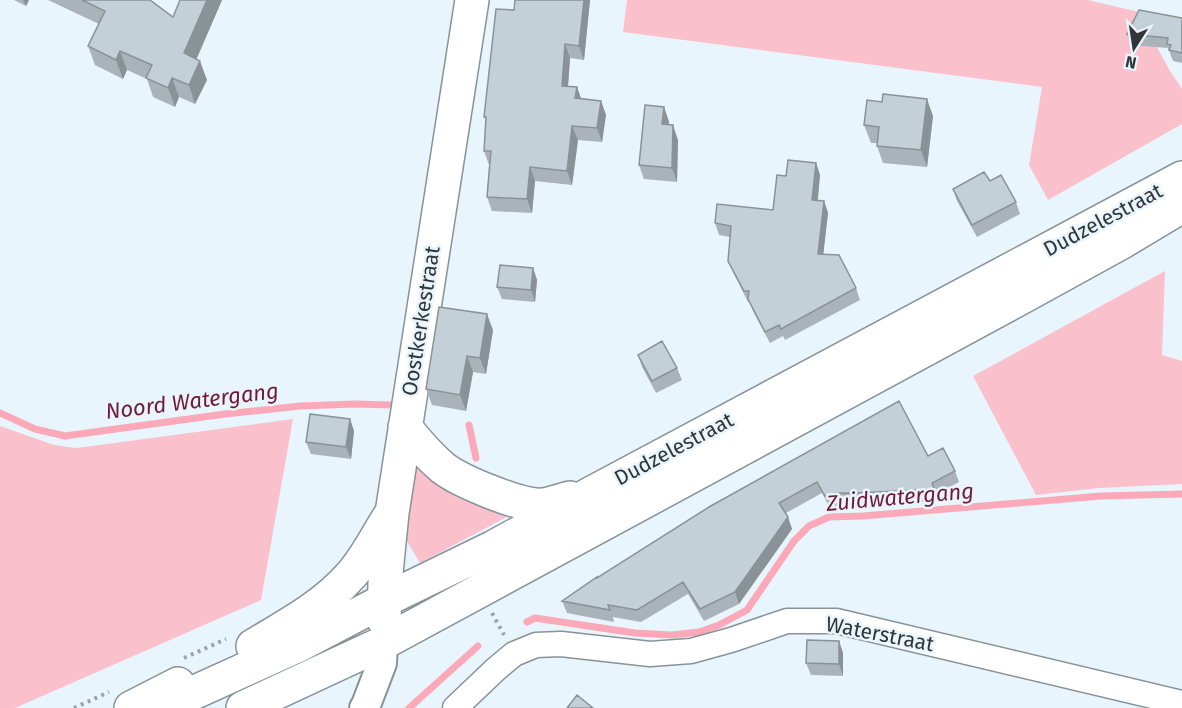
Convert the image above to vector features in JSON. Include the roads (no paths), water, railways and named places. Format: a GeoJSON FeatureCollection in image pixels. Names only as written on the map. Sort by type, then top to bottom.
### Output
{"type":"FeatureCollection","features":[{"type":"Feature","properties":{"kind":"main road","name":"Oostkerkestraat"},"geometry":{"type":"LineString","coordinates":[[383,643],[392,513],[472,0]]}},
{"type":"Feature","properties":{"kind":"main road","name":"Dudzelestraat"},"geometry":{"type":"LineString","coordinates":[[160,708],[301,644],[494,547],[1182,178]]}},
{"type":"Feature","properties":{"kind":"main road","name":"Dudzelestraat"},"geometry":{"type":"LineString","coordinates":[[243,708],[383,643],[1013,302],[1182,206]]}},
{"type":"Feature","properties":{"kind":"main road"},"geometry":{"type":"LineString","coordinates":[[405,427],[444,469],[474,485],[506,497],[542,505],[592,493]]}},
{"type":"Feature","properties":{"kind":"main road"},"geometry":{"type":"LineString","coordinates":[[131,708],[243,651],[327,599],[352,574],[392,513]]}},
{"type":"Feature","properties":{"kind":"street","name":"Waterstraat"},"geometry":{"type":"LineString","coordinates":[[455,708],[514,654],[536,645],[561,644],[650,654],[691,651],[787,621],[836,621],[1182,703]]}},
{"type":"Feature","properties":{"kind":"street"},"geometry":{"type":"LineString","coordinates":[[364,708],[382,663],[383,643]]}},
{"type":"Feature","properties":{"kind":"waterway","name":"Noord Watergang"},"geometry":{"type":"LineString","coordinates":[[0,413],[35,429],[65,436],[300,406],[392,405]]}},
{"type":"Feature","properties":{"kind":"waterway","name":"Zuidwatergang"},"geometry":{"type":"LineString","coordinates":[[469,425],[476,458]]}},
{"type":"Feature","properties":{"kind":"waterway","name":"Zuidwatergang"},"geometry":{"type":"LineString","coordinates":[[527,622],[535,618],[635,633],[672,635],[699,632],[719,625],[747,610],[794,541],[809,526],[829,517],[1101,496],[1182,494]]}},
{"type":"Feature","properties":{"kind":"waterway","name":"Zuidwatergang"},"geometry":{"type":"LineString","coordinates":[[409,708],[478,646]]}}]}
